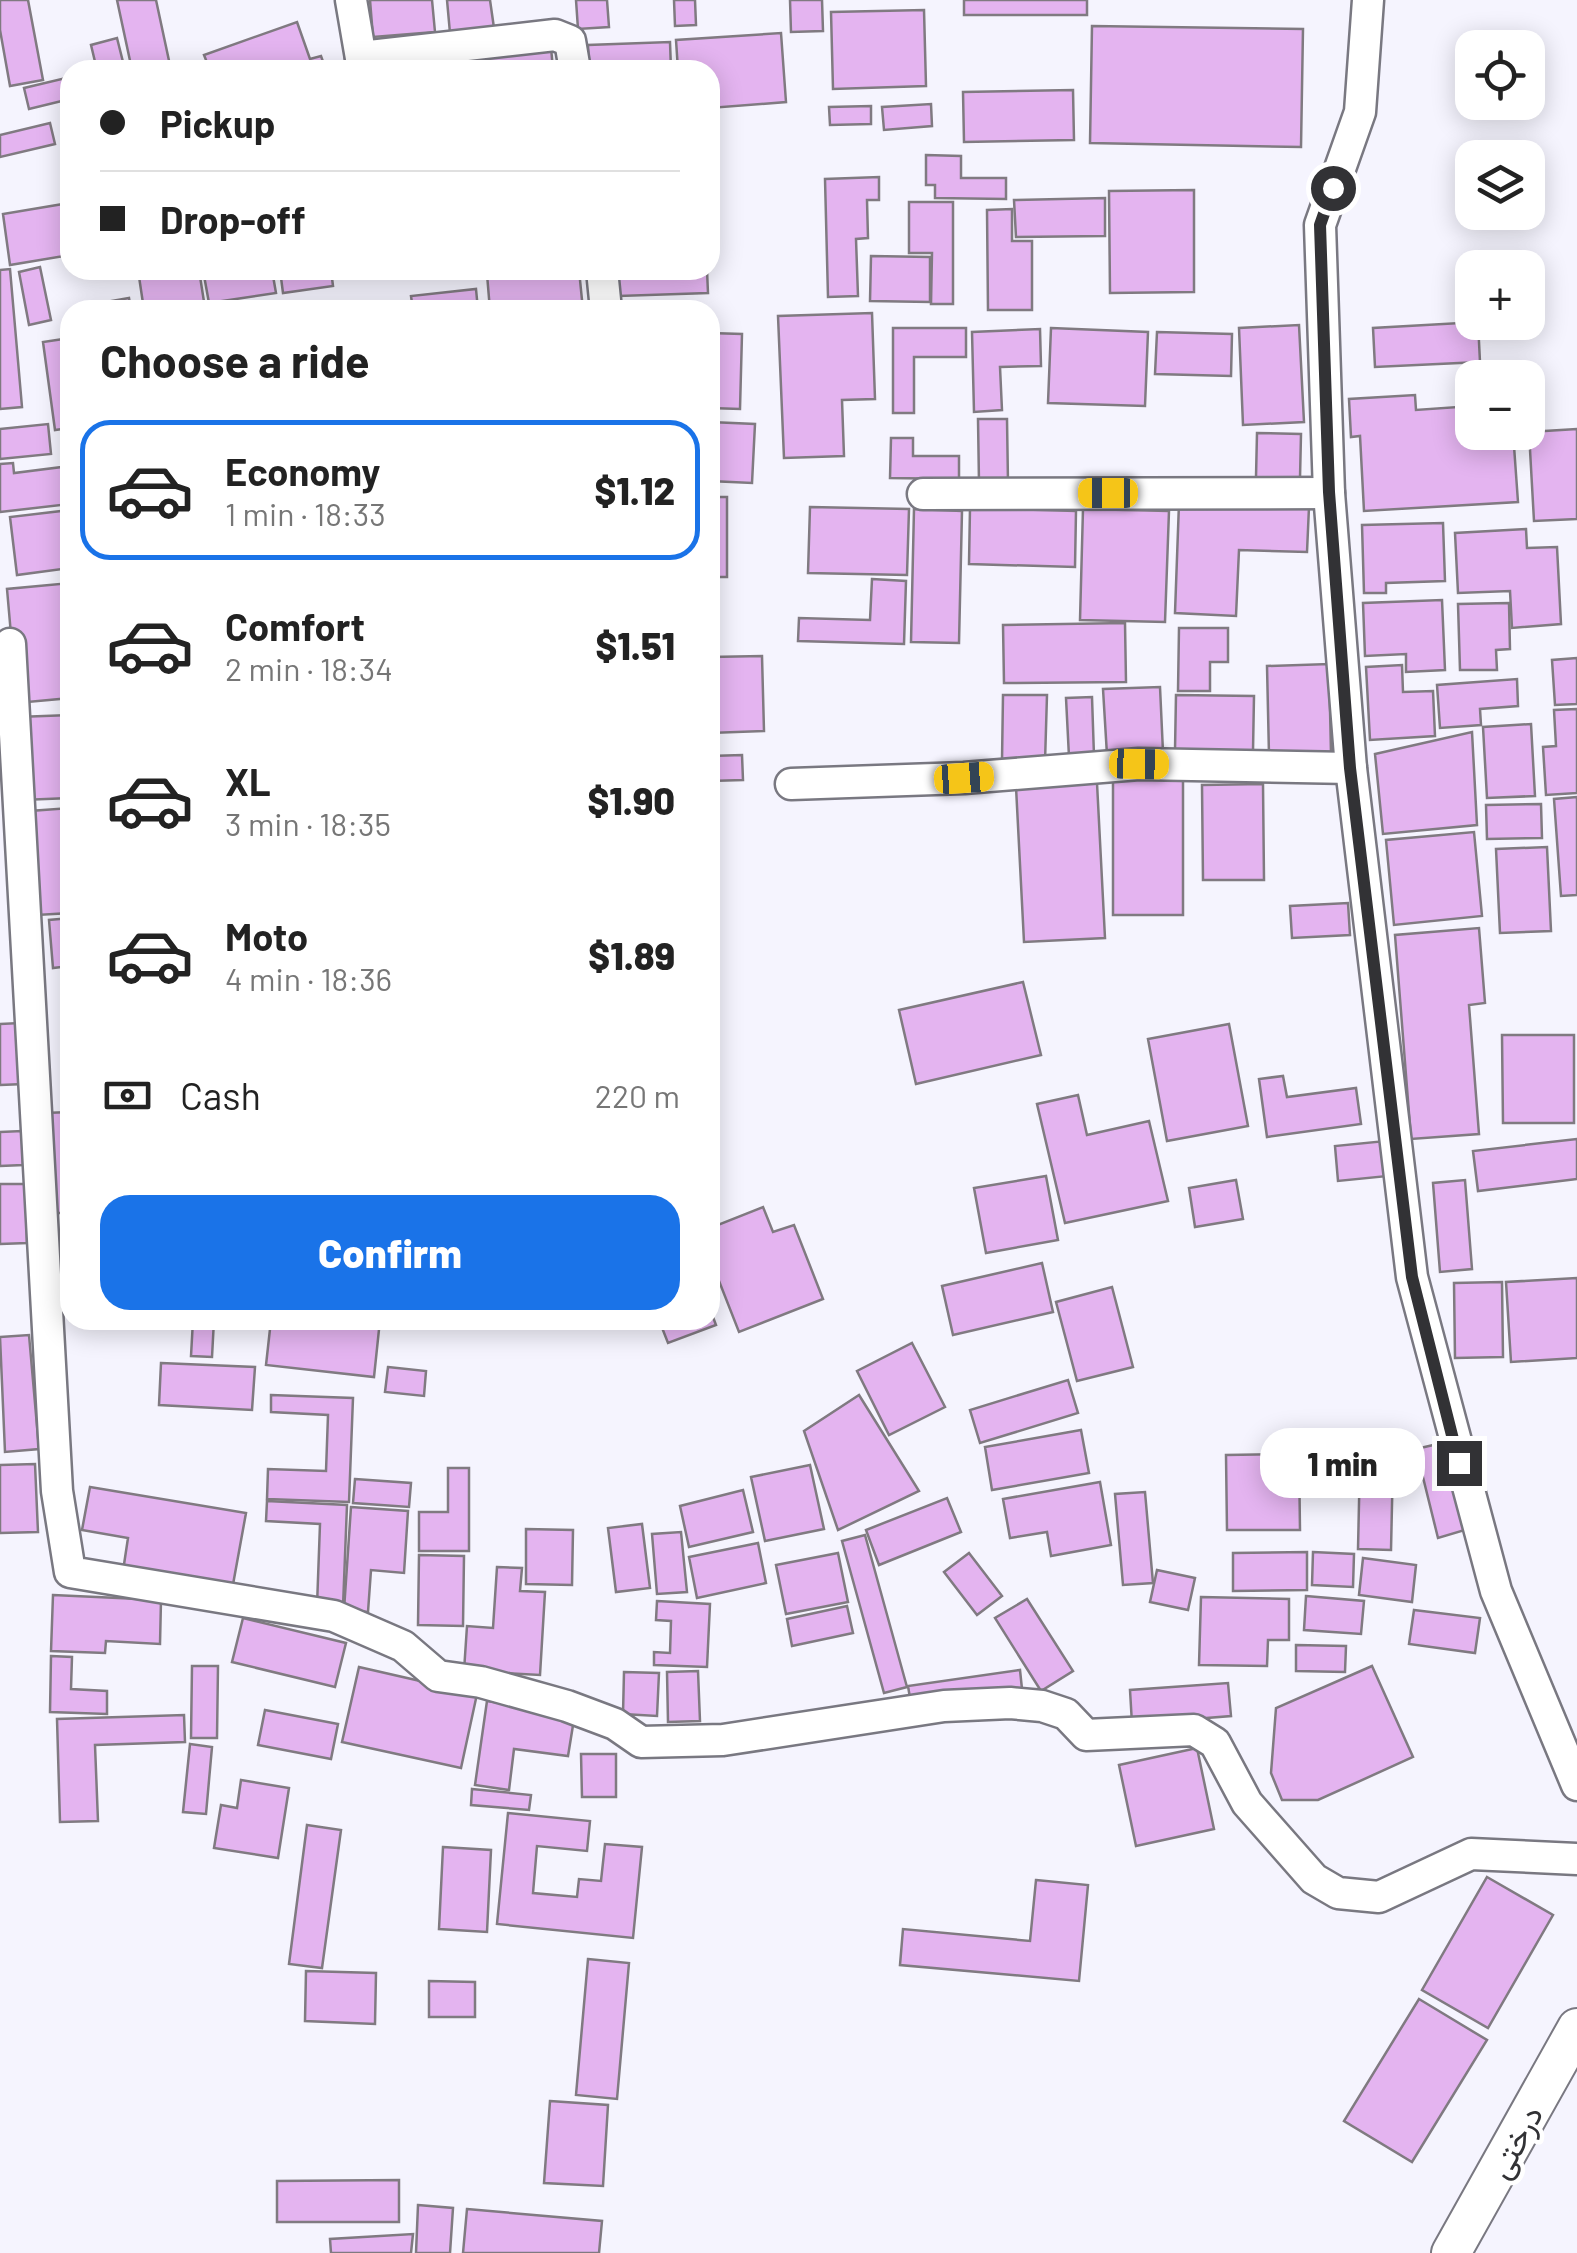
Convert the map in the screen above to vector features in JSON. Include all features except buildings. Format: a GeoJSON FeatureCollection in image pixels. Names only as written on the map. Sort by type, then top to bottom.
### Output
{"type":"FeatureCollection","features":[{"type":"Feature","properties":{"kind":"street"},"geometry":{"type":"LineString","coordinates":[[351,0],[361,60]]}},
{"type":"Feature","properties":{"kind":"street"},"geometry":{"type":"LineString","coordinates":[[1368,0],[1360,112],[1320,225],[1329,492],[1350,768],[1412,1277],[1496,1590],[1577,1785]]}},
{"type":"Feature","properties":{"kind":"street"},"geometry":{"type":"LineString","coordinates":[[389,60],[555,35],[570,41],[573,60]]}},
{"type":"Feature","properties":{"kind":"street"},"geometry":{"type":"LineString","coordinates":[[923,494],[1329,492]]}},
{"type":"Feature","properties":{"kind":"street"},"geometry":{"type":"LineString","coordinates":[[10,644],[54,1455],[70,1572],[334,1616],[403,1646],[438,1676],[482,1682],[567,1706],[615,1724],[641,1742],[723,1740],[944,1706],[1010,1703],[1042,1706],[1066,1714],[1086,1735],[1194,1730],[1215,1743],[1246,1803],[1314,1880],[1338,1893],[1380,1897],[1471,1854],[1577,1859]]}},
{"type":"Feature","properties":{"kind":"street"},"geometry":{"type":"LineString","coordinates":[[792,784],[964,778],[1139,764],[1350,768]]}},
{"type":"Feature","properties":{"kind":"street","name":"درختی"},"geometry":{"type":"LineString","coordinates":[[1451,2253],[1577,2028]]}},
{"type":"Feature","properties":{"kind":"route"},"geometry":{"type":"LineString","coordinates":[[1333,188],[1320,225],[1329,492],[1350,768],[1412,1277],[1459,1463]]}}]}
